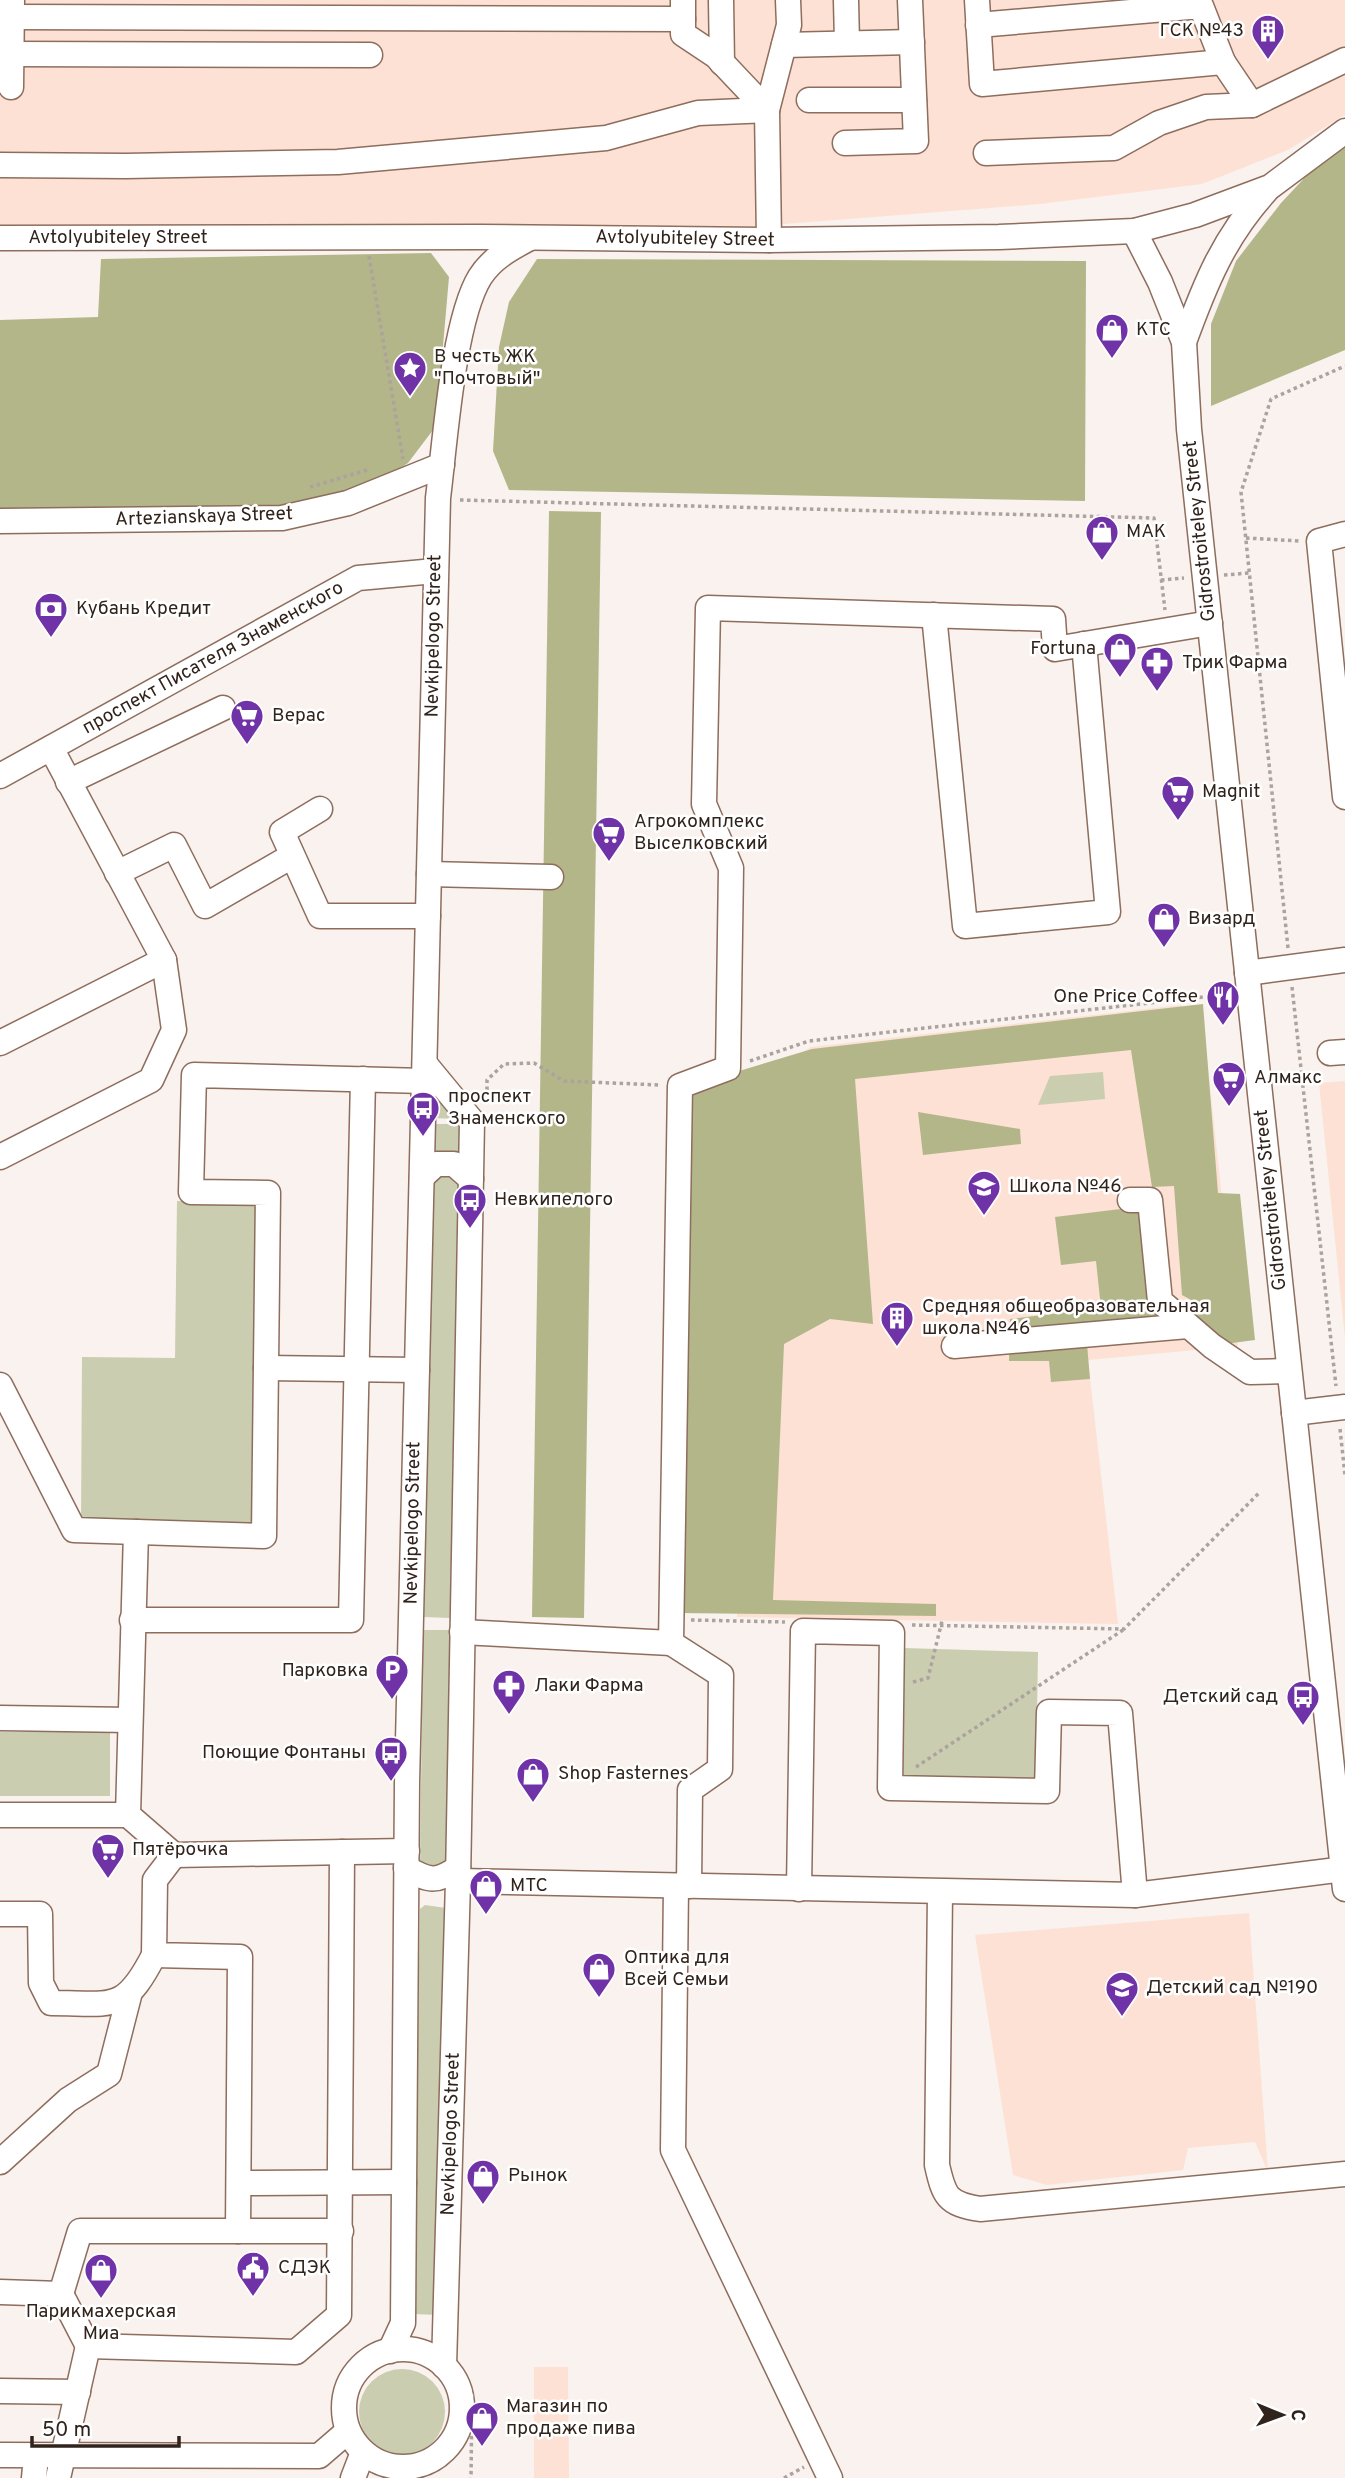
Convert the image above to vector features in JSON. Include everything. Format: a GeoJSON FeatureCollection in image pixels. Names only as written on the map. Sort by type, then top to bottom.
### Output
{"type":"FeatureCollection","features":[{"type":"Feature","properties":{"kind":"street"},"geometry":{"type":"LineString","coordinates":[[721,0],[722,63]]}},
{"type":"Feature","properties":{"kind":"street"},"geometry":{"type":"LineString","coordinates":[[769,240],[767,110],[789,25],[788,0]]}},
{"type":"Feature","properties":{"kind":"street"},"geometry":{"type":"LineString","coordinates":[[846,0],[847,43]]}},
{"type":"Feature","properties":{"kind":"street"},"geometry":{"type":"LineString","coordinates":[[845,143],[916,141],[910,0]]}},
{"type":"Feature","properties":{"kind":"street"},"geometry":{"type":"LineString","coordinates":[[977,0],[982,84],[1223,62]]}},
{"type":"Feature","properties":{"kind":"street"},"geometry":{"type":"LineString","coordinates":[[978,25],[1201,6],[1223,62],[1252,106]]}},
{"type":"Feature","properties":{"kind":"street"},"geometry":{"type":"LineString","coordinates":[[11,87],[12,8],[683,10],[683,34],[722,63],[767,110]]}},
{"type":"Feature","properties":{"kind":"street"},"geometry":{"type":"LineString","coordinates":[[784,45],[912,42]]}},
{"type":"Feature","properties":{"kind":"street"},"geometry":{"type":"LineString","coordinates":[[11,54],[370,55]]}},
{"type":"Feature","properties":{"kind":"street"},"geometry":{"type":"LineString","coordinates":[[986,153],[1114,148],[1159,123],[1206,107],[1252,106],[1345,60]]}},
{"type":"Feature","properties":{"kind":"street"},"geometry":{"type":"LineString","coordinates":[[809,100],[914,100]]}},
{"type":"Feature","properties":{"kind":"street"},"geometry":{"type":"LineString","coordinates":[[0,164],[126,166],[338,162],[606,138],[698,113],[767,110]]}},
{"type":"Feature","properties":{"kind":"street","name":"Avtolyubiteley Street"},"geometry":{"type":"LineString","coordinates":[[0,238],[769,240],[999,237],[1134,231],[1195,215],[1270,187],[1345,131]]}},
{"type":"Feature","properties":{"kind":"street","name":"Gidrostroiteley Street"},"geometry":{"type":"LineString","coordinates":[[1184,342],[1216,261],[1241,219],[1270,187]]}},
{"type":"Feature","properties":{"kind":"street","name":"Gidrostroiteley Street"},"geometry":{"type":"LineString","coordinates":[[1134,231],[1160,282],[1184,342],[1189,429],[1344,1876]]}},
{"type":"Feature","properties":{"kind":"street","name":"Nevkipelogo Street"},"geometry":{"type":"LineString","coordinates":[[390,2351],[402,2323],[406,1860],[435,571],[442,465],[458,351],[480,277],[501,253],[530,238]]}},
{"type":"Feature","properties":{"kind":"street","name":"Artezianskaya Street"},"geometry":{"type":"LineString","coordinates":[[0,520],[282,518],[348,503],[442,465]]}},
{"type":"Feature","properties":{"kind":"street"},"geometry":{"type":"LineString","coordinates":[[1345,534],[1320,541],[1345,797]]}},
{"type":"Feature","properties":{"kind":"street","name":"проспект Писателя Знаменского"},"geometry":{"type":"LineString","coordinates":[[0,776],[358,578],[435,571]]}},
{"type":"Feature","properties":{"kind":"street"},"geometry":{"type":"LineString","coordinates":[[671,1643],[680,1086],[728,1068],[731,868],[704,804],[708,608],[1054,619],[1055,649],[1210,622]]}},
{"type":"Feature","properties":{"kind":"street"},"geometry":{"type":"LineString","coordinates":[[934,615],[965,926],[1108,912],[1084,644]]}},
{"type":"Feature","properties":{"kind":"street"},"geometry":{"type":"LineString","coordinates":[[68,782],[223,708]]}},
{"type":"Feature","properties":{"kind":"street"},"geometry":{"type":"LineString","coordinates":[[0,1157],[150,1080],[174,1030],[164,960],[51,748]]}},
{"type":"Feature","properties":{"kind":"street"},"geometry":{"type":"LineString","coordinates":[[320,809],[282,832],[320,916],[428,916]]}},
{"type":"Feature","properties":{"kind":"street"},"geometry":{"type":"LineString","coordinates":[[117,873],[174,845],[205,906],[292,856]]}},
{"type":"Feature","properties":{"kind":"street"},"geometry":{"type":"LineString","coordinates":[[429,874],[551,877]]}},
{"type":"Feature","properties":{"kind":"street"},"geometry":{"type":"LineString","coordinates":[[0,1043],[164,960]]}},
{"type":"Feature","properties":{"kind":"street"},"geometry":{"type":"LineString","coordinates":[[1248,982],[1345,960]]}},
{"type":"Feature","properties":{"kind":"street"},"geometry":{"type":"LineString","coordinates":[[0,1385],[74,1530],[264,1536],[268,1193],[191,1192],[194,1075],[363,1079],[424,1073]]}},
{"type":"Feature","properties":{"kind":"street","name":"Nevkipelogo Street"},"geometry":{"type":"LineString","coordinates":[[424,1073],[472,1121],[458,1883],[444,2366]]}},
{"type":"Feature","properties":{"kind":"street"},"geometry":{"type":"LineString","coordinates":[[132,1620],[351,1620],[363,1079]]}},
{"type":"Feature","properties":{"kind":"street"},"geometry":{"type":"LineString","coordinates":[[422,1177],[436,1164],[454,1164],[471,1179]]}},
{"type":"Feature","properties":{"kind":"street"},"geometry":{"type":"LineString","coordinates":[[1130,1200],[1150,1200],[1160,1301],[1188,1326],[1250,1372],[1289,1371]]}},
{"type":"Feature","properties":{"kind":"street"},"geometry":{"type":"LineString","coordinates":[[954,1346],[1188,1326]]}},
{"type":"Feature","properties":{"kind":"street"},"geometry":{"type":"LineString","coordinates":[[266,1368],[417,1370]]}},
{"type":"Feature","properties":{"kind":"street"},"geometry":{"type":"LineString","coordinates":[[1294,1413],[1345,1407]]}},
{"type":"Feature","properties":{"kind":"street"},"geometry":{"type":"LineString","coordinates":[[128,1815],[136,1532]]}},
{"type":"Feature","properties":{"kind":"street"},"geometry":{"type":"LineString","coordinates":[[799,1889],[803,1631],[892,1633],[890,1788],[1047,1791],[1049,1712],[1120,1713],[1135,1895]]}},
{"type":"Feature","properties":{"kind":"street"},"geometry":{"type":"LineString","coordinates":[[462,1632],[671,1643],[720,1675],[720,1769],[691,1790],[683,1886],[673,2150],[830,2478]]}},
{"type":"Feature","properties":{"kind":"street"},"geometry":{"type":"LineString","coordinates":[[0,1718],[130,1720]]}},
{"type":"Feature","properties":{"kind":"street"},"geometry":{"type":"LineString","coordinates":[[0,1815],[128,1815],[174,1855],[342,1852],[406,1860],[425,1878],[458,1883],[1135,1895],[1344,1876]]}},
{"type":"Feature","properties":{"kind":"street"},"geometry":{"type":"LineString","coordinates":[[88,2346],[296,2352],[339,2315],[342,1852]]}},
{"type":"Feature","properties":{"kind":"street"},"geometry":{"type":"LineString","coordinates":[[0,2162],[68,2100],[109,2074],[129,1996],[154,1955],[155,1880],[174,1855]]}},
{"type":"Feature","properties":{"kind":"street"},"geometry":{"type":"LineString","coordinates":[[406,1903],[424,1895],[442,1894],[458,1883]]}},
{"type":"Feature","properties":{"kind":"street"},"geometry":{"type":"LineString","coordinates":[[940,1892],[937,2165],[943,2192],[959,2206],[980,2209],[1345,2174]]}},
{"type":"Feature","properties":{"kind":"street"},"geometry":{"type":"LineString","coordinates":[[0,1914],[40,1914],[41,1983],[51,2003],[114,2003],[129,1996]]}},
{"type":"Feature","properties":{"kind":"street"},"geometry":{"type":"LineString","coordinates":[[154,1955],[240,1957],[238,2231]]}},
{"type":"Feature","properties":{"kind":"street"},"geometry":{"type":"LineString","coordinates":[[239,2183],[404,2182]]}},
{"type":"Feature","properties":{"kind":"street"},"geometry":{"type":"LineString","coordinates":[[61,2467],[88,2346],[61,2294],[80,2231],[341,2231]]}},
{"type":"Feature","properties":{"kind":"street"},"geometry":{"type":"LineString","coordinates":[[0,2292],[61,2294]]}},
{"type":"Feature","properties":{"kind":"street"},"geometry":{"type":"LineString","coordinates":[[390,2351],[419,2352],[444,2366],[458,2388],[461,2414],[453,2438],[445,2449],[424,2463],[411,2466],[386,2465],[363,2452],[348,2431],[344,2409],[348,2388],[364,2364],[390,2351]]}},
{"type":"Feature","properties":{"kind":"street"},"geometry":{"type":"LineString","coordinates":[[0,2391],[78,2392]]}},
{"type":"Feature","properties":{"kind":"street"},"geometry":{"type":"LineString","coordinates":[[0,2455],[35,2467],[319,2456],[348,2431]]}},
{"type":"Feature","properties":{"kind":"street"},"geometry":{"type":"LineString","coordinates":[[353,2478],[363,2452]]}},
{"type":"Feature","properties":{"kind":"path"},"geometry":{"type":"LineString","coordinates":[[368,249],[403,461],[392,464]]}},
{"type":"Feature","properties":{"kind":"path"},"geometry":{"type":"LineString","coordinates":[[1241,492],[1271,399],[1345,366]]}},
{"type":"Feature","properties":{"kind":"path"},"geometry":{"type":"LineString","coordinates":[[308,488],[369,470]]}},
{"type":"Feature","properties":{"kind":"path"},"geometry":{"type":"LineString","coordinates":[[455,500],[1154,518],[1167,630]]}},
{"type":"Feature","properties":{"kind":"path"},"geometry":{"type":"LineString","coordinates":[[1246,538],[1320,541]]}},
{"type":"Feature","properties":{"kind":"path"},"geometry":{"type":"LineString","coordinates":[[1219,576],[1249,573]]}},
{"type":"Feature","properties":{"kind":"path"},"geometry":{"type":"LineString","coordinates":[[1161,580],[1185,578]]}},
{"type":"Feature","properties":{"kind":"path"},"geometry":{"type":"LineString","coordinates":[[728,1068],[809,1041],[1248,982]]}},
{"type":"Feature","properties":{"kind":"path"},"geometry":{"type":"LineString","coordinates":[[487,1112],[487,1080],[504,1064],[534,1063],[564,1081],[680,1086]]}},
{"type":"Feature","properties":{"kind":"path"},"geometry":{"type":"LineString","coordinates":[[907,1683],[928,1678],[942,1621]]}},
{"type":"Feature","properties":{"kind":"path"},"geometry":{"type":"LineString","coordinates":[[905,1774],[1124,1629]]}},
{"type":"Feature","properties":{"kind":"shaded area"},"geometry":{"type":"Polygon","coordinates":[[[0,0],[1345,0],[1345,115],[1288,150],[1202,184],[1040,204],[747,227],[0,227],[0,0]]]}},
{"type":"Feature","properties":{"kind":"shaded area","name":"Школа №46"},"geometry":{"type":"Polygon","coordinates":[[[1182,1005],[1184,1024],[1203,1022],[1238,1346],[1088,1360],[1118,1624],[737,1617],[746,1088],[811,1047],[1182,1005]]]}},
{"type":"Feature","properties":{"kind":"shaded area"},"geometry":{"type":"Polygon","coordinates":[[[1345,1081],[1345,1338],[1319,1083],[1345,1081]]]}},
{"type":"Feature","properties":{"kind":"shaded area","name":"Детский сад №190"},"geometry":{"type":"Polygon","coordinates":[[[1249,1913],[1268,2172],[1255,2142],[1188,2148],[1183,2170],[1047,2185],[1013,2175],[975,1935],[1249,1913]]]}},
{"type":"Feature","properties":{"kind":"shaded area"},"geometry":{"type":"Polygon","coordinates":[[[534,2367],[568,2367],[569,2478],[534,2478],[534,2367]]]}},
{"type":"Feature","properties":{"kind":"green space"},"geometry":{"type":"Polygon","coordinates":[[[1345,141],[1345,350],[1211,406],[1211,324],[1236,261],[1281,203],[1325,156],[1345,141]]]}},
{"type":"Feature","properties":{"kind":"green space"},"geometry":{"type":"Polygon","coordinates":[[[431,253],[449,277],[436,426],[408,463],[348,503],[0,517],[0,320],[98,317],[101,259],[431,253]]]}},
{"type":"Feature","properties":{"kind":"green space"},"geometry":{"type":"Polygon","coordinates":[[[537,259],[1086,261],[1085,501],[509,490],[493,451],[499,347],[509,302],[537,259]]]}},
{"type":"Feature","properties":{"kind":"green space"},"geometry":{"type":"Polygon","coordinates":[[[549,511],[601,512],[584,1618],[532,1617],[549,511]]]}},
{"type":"Feature","properties":{"kind":"green space"},"geometry":{"type":"Polygon","coordinates":[[[1203,1004],[1218,1193],[1240,1194],[1255,1340],[1217,1345],[1197,1331],[1193,1301],[1182,1295],[1174,1186],[1152,1187],[1131,1050],[855,1079],[873,1324],[830,1319],[784,1344],[773,1600],[936,1604],[936,1616],[678,1613],[686,1087],[812,1049],[1203,1004]]]}},
{"type":"Feature","properties":{"kind":"green space"},"geometry":{"type":"Polygon","coordinates":[[[1103,1072],[1105,1099],[1038,1105],[1050,1076],[1103,1072]]]}},
{"type":"Feature","properties":{"kind":"green space"},"geometry":{"type":"Polygon","coordinates":[[[432,1083],[459,1119],[432,1118],[432,1083]]]}},
{"type":"Feature","properties":{"kind":"green space"},"geometry":{"type":"Polygon","coordinates":[[[918,1112],[1020,1129],[1021,1144],[923,1155],[918,1112]]]}},
{"type":"Feature","properties":{"kind":"green space"},"geometry":{"type":"Polygon","coordinates":[[[431,1124],[459,1124],[459,1160],[430,1160],[431,1124]]]}},
{"type":"Feature","properties":{"kind":"green space"},"geometry":{"type":"Polygon","coordinates":[[[430,1175],[458,1177],[450,1618],[423,1617],[430,1175]]]}},
{"type":"Feature","properties":{"kind":"green space"},"geometry":{"type":"Polygon","coordinates":[[[177,1201],[260,1202],[256,1524],[81,1522],[82,1357],[175,1358],[177,1201]]]}},
{"type":"Feature","properties":{"kind":"green space"},"geometry":{"type":"Polygon","coordinates":[[[1145,1206],[1157,1323],[1087,1344],[1090,1379],[1051,1382],[1049,1361],[1009,1361],[1010,1319],[1101,1308],[1096,1261],[1061,1265],[1055,1217],[1145,1206]]]}},
{"type":"Feature","properties":{"kind":"green space"},"geometry":{"type":"Polygon","coordinates":[[[423,1630],[450,1630],[447,1867],[443,1870],[420,1866],[423,1630]]]}},
{"type":"Feature","properties":{"kind":"green space"},"geometry":{"type":"Polygon","coordinates":[[[904,1648],[1038,1652],[1036,1778],[901,1776],[904,1648]]]}},
{"type":"Feature","properties":{"kind":"green space"},"geometry":{"type":"Polygon","coordinates":[[[0,1732],[110,1732],[110,1796],[0,1796],[0,1732]]]}},
{"type":"Feature","properties":{"kind":"green space"},"geometry":{"type":"Polygon","coordinates":[[[425,1905],[446,1908],[438,2315],[413,2314],[420,1909],[425,1905]]]}},
{"type":"Feature","properties":{"kind":"green space"},"geometry":{"type":"Polygon","coordinates":[[[402,2369],[418,2373],[432,2382],[441,2396],[445,2412],[441,2428],[432,2442],[418,2451],[402,2455],[386,2451],[372,2442],[363,2428],[359,2412],[363,2396],[372,2382],[386,2373],[402,2369]]]}},
{"type":"Feature","properties":{"kind":"place","name":"ГСК №43"},"geometry":{"type":"Point","coordinates":[1268,61]}},
{"type":"Feature","properties":{"kind":"place","name":"КТС"},"geometry":{"type":"Point","coordinates":[1112,360]}},
{"type":"Feature","properties":{"kind":"place","name":"В честь ЖК \"Почтовый\""},"geometry":{"type":"Point","coordinates":[410,398]}},
{"type":"Feature","properties":{"kind":"place","name":"МАК"},"geometry":{"type":"Point","coordinates":[1102,562]}},
{"type":"Feature","properties":{"kind":"place","name":"Кубань Кредит"},"geometry":{"type":"Point","coordinates":[51,639]}},
{"type":"Feature","properties":{"kind":"place","name":"Fortuna"},"geometry":{"type":"Point","coordinates":[1120,679]}},
{"type":"Feature","properties":{"kind":"place","name":"Трик Фарма"},"geometry":{"type":"Point","coordinates":[1157,693]}},
{"type":"Feature","properties":{"kind":"place","name":"Верас"},"geometry":{"type":"Point","coordinates":[247,746]}},
{"type":"Feature","properties":{"kind":"place","name":"Magnit"},"geometry":{"type":"Point","coordinates":[1178,822]}},
{"type":"Feature","properties":{"kind":"place","name":"Агрокомплекс Выселковский"},"geometry":{"type":"Point","coordinates":[609,863]}},
{"type":"Feature","properties":{"kind":"place","name":"Визард"},"geometry":{"type":"Point","coordinates":[1164,949]}},
{"type":"Feature","properties":{"kind":"place","name":"One Price Coffee"},"geometry":{"type":"Point","coordinates":[1223,1027]}},
{"type":"Feature","properties":{"kind":"place","name":"Алмакс"},"geometry":{"type":"Point","coordinates":[1229,1108]}},
{"type":"Feature","properties":{"kind":"place","name":"проспект Знаменского"},"geometry":{"type":"Point","coordinates":[423,1138]}},
{"type":"Feature","properties":{"kind":"place","name":"Школа №46"},"geometry":{"type":"Point","coordinates":[984,1217]}},
{"type":"Feature","properties":{"kind":"place","name":"Невкипелого"},"geometry":{"type":"Point","coordinates":[470,1230]}},
{"type":"Feature","properties":{"kind":"place","name":"Средняя общеобразовательная школа №46"},"geometry":{"type":"Point","coordinates":[897,1348]}},
{"type":"Feature","properties":{"kind":"place","name":"Парковка"},"geometry":{"type":"Point","coordinates":[392,1701]}},
{"type":"Feature","properties":{"kind":"place","name":"Лаки Фарма"},"geometry":{"type":"Point","coordinates":[509,1716]}},
{"type":"Feature","properties":{"kind":"place","name":"Детский сад"},"geometry":{"type":"Point","coordinates":[1303,1727]}},
{"type":"Feature","properties":{"kind":"place","name":"Поющие Фонтаны"},"geometry":{"type":"Point","coordinates":[391,1783]}},
{"type":"Feature","properties":{"kind":"place","name":"Shop Fasternes"},"geometry":{"type":"Point","coordinates":[533,1804]}},
{"type":"Feature","properties":{"kind":"place","name":"Пятёрочка"},"geometry":{"type":"Point","coordinates":[108,1880]}},
{"type":"Feature","properties":{"kind":"place","name":"МТС"},"geometry":{"type":"Point","coordinates":[486,1916]}},
{"type":"Feature","properties":{"kind":"place","name":"Оптика для Всей Семьи"},"geometry":{"type":"Point","coordinates":[599,1999]}},
{"type":"Feature","properties":{"kind":"place","name":"Детский сад №190"},"geometry":{"type":"Point","coordinates":[1122,2018]}},
{"type":"Feature","properties":{"kind":"place","name":"Рынок"},"geometry":{"type":"Point","coordinates":[483,2206]}},
{"type":"Feature","properties":{"kind":"place","name":"СДЭК"},"geometry":{"type":"Point","coordinates":[253,2298]}},
{"type":"Feature","properties":{"kind":"place","name":"Парикмахерская Миа"},"geometry":{"type":"Point","coordinates":[101,2300]}},
{"type":"Feature","properties":{"kind":"place","name":"Магазин по продаже пива"},"geometry":{"type":"Point","coordinates":[482,2448]}}]}
